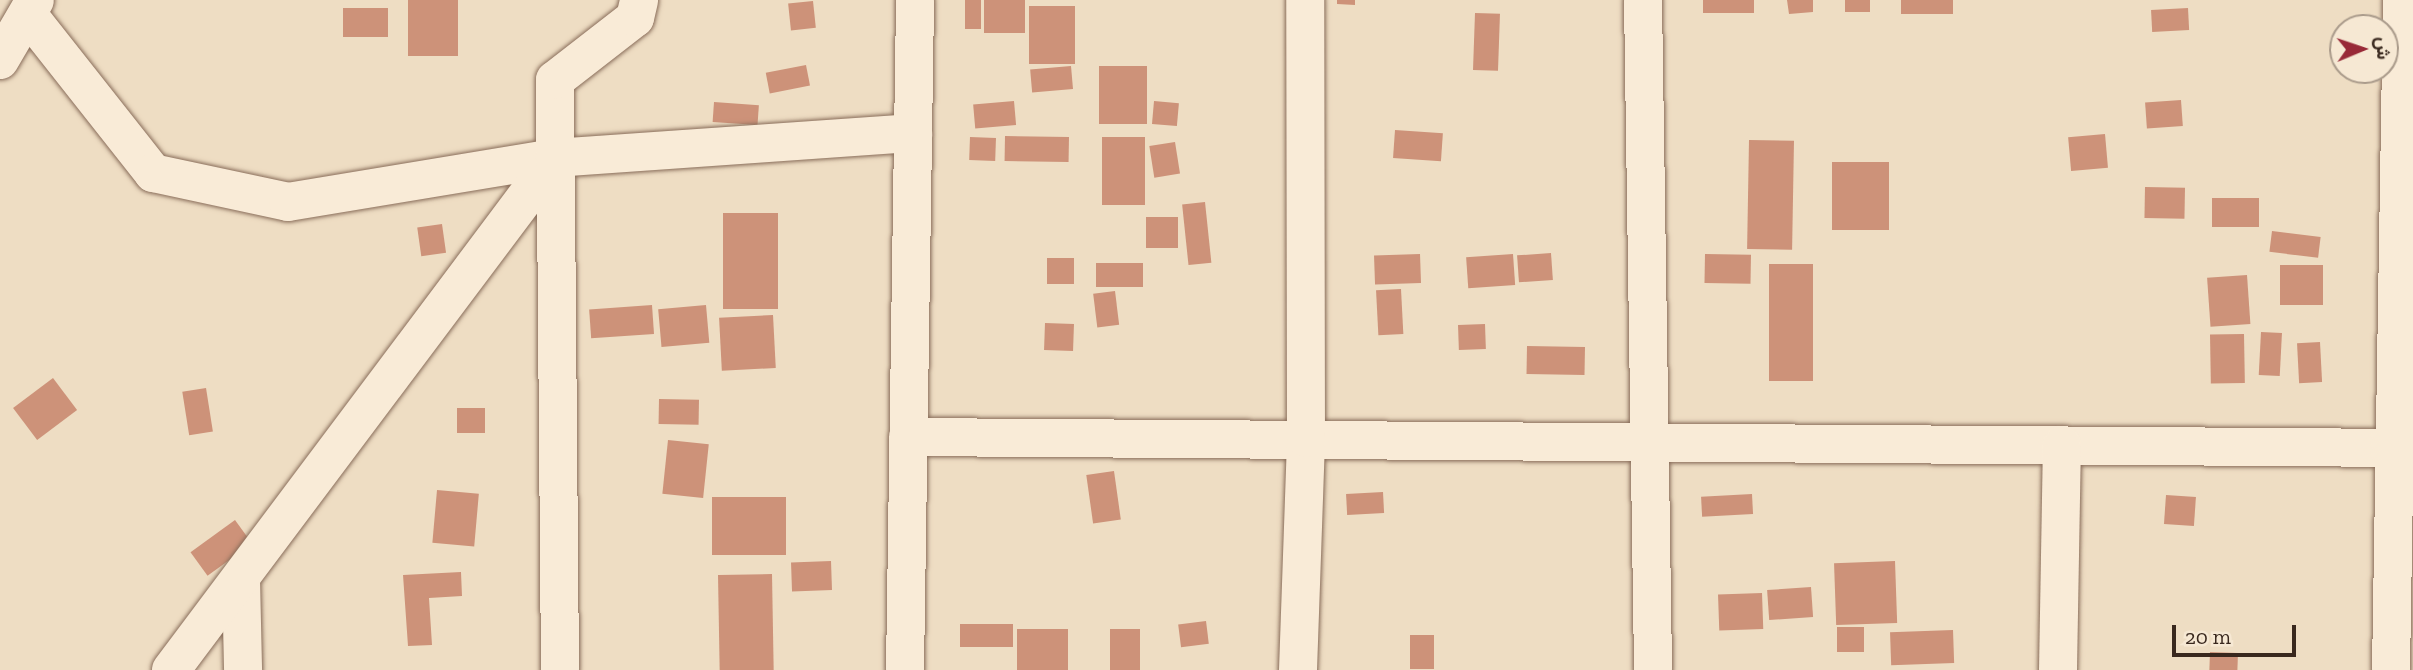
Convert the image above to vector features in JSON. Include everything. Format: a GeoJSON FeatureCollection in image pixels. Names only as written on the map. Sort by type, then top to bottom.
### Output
{"type":"FeatureCollection","features":[{"type":"Feature","properties":{"kind":"street"},"geometry":{"type":"LineString","coordinates":[[560,670],[555,80],[635,18],[639,0]]}},
{"type":"Feature","properties":{"kind":"street"},"geometry":{"type":"LineString","coordinates":[[905,670],[915,0]]}},
{"type":"Feature","properties":{"kind":"street"},"geometry":{"type":"LineString","coordinates":[[1298,670],[1306,438],[1304,0]]}},
{"type":"Feature","properties":{"kind":"street"},"geometry":{"type":"LineString","coordinates":[[1643,0],[1653,670]]}},
{"type":"Feature","properties":{"kind":"street"},"geometry":{"type":"LineString","coordinates":[[2391,670],[2404,448],[2402,0]]}},
{"type":"Feature","properties":{"kind":"street"},"geometry":{"type":"LineString","coordinates":[[0,60],[32,8],[153,173],[288,202],[555,158],[913,132]]}},
{"type":"Feature","properties":{"kind":"street"},"geometry":{"type":"LineString","coordinates":[[171,670],[555,158]]}},
{"type":"Feature","properties":{"kind":"street"},"geometry":{"type":"LineString","coordinates":[[908,437],[2404,448]]}},
{"type":"Feature","properties":{"kind":"street"},"geometry":{"type":"LineString","coordinates":[[2058,670],[2062,445]]}},
{"type":"Feature","properties":{"kind":"street"},"geometry":{"type":"LineString","coordinates":[[241,579],[243,670]]}},
{"type":"Feature","properties":{"kind":"building"},"geometry":{"type":"Polygon","coordinates":[[[408,0],[458,0],[458,56],[408,56],[408,0]]]}},
{"type":"Feature","properties":{"kind":"building"},"geometry":{"type":"Polygon","coordinates":[[[965,0],[981,0],[981,29],[965,29],[965,0]]]}},
{"type":"Feature","properties":{"kind":"building"},"geometry":{"type":"Polygon","coordinates":[[[984,0],[1025,0],[1025,33],[984,33],[984,0]]]}},
{"type":"Feature","properties":{"kind":"building"},"geometry":{"type":"Polygon","coordinates":[[[1337,0],[1355,0],[1355,5],[1337,4],[1337,0]]]}},
{"type":"Feature","properties":{"kind":"building"},"geometry":{"type":"Polygon","coordinates":[[[1703,0],[1754,0],[1754,13],[1703,13],[1703,0]]]}},
{"type":"Feature","properties":{"kind":"building"},"geometry":{"type":"Polygon","coordinates":[[[1787,0],[1813,0],[1813,12],[1789,14],[1787,0]]]}},
{"type":"Feature","properties":{"kind":"building"},"geometry":{"type":"Polygon","coordinates":[[[1845,0],[1870,0],[1870,12],[1845,12],[1845,0]]]}},
{"type":"Feature","properties":{"kind":"building"},"geometry":{"type":"Polygon","coordinates":[[[1901,0],[1953,0],[1953,14],[1901,14],[1901,0]]]}},
{"type":"Feature","properties":{"kind":"building"},"geometry":{"type":"Polygon","coordinates":[[[813,1],[816,28],[791,30],[788,4],[813,1]]]}},
{"type":"Feature","properties":{"kind":"building"},"geometry":{"type":"Polygon","coordinates":[[[1029,6],[1075,6],[1075,64],[1029,64],[1029,6]]]}},
{"type":"Feature","properties":{"kind":"building"},"geometry":{"type":"Polygon","coordinates":[[[343,8],[388,8],[388,37],[343,37],[343,8]]]}},
{"type":"Feature","properties":{"kind":"building"},"geometry":{"type":"Polygon","coordinates":[[[2188,8],[2189,30],[2152,32],[2151,10],[2188,8]]]}},
{"type":"Feature","properties":{"kind":"building"},"geometry":{"type":"Polygon","coordinates":[[[1475,13],[1500,14],[1498,71],[1473,70],[1475,13]]]}},
{"type":"Feature","properties":{"kind":"building"},"geometry":{"type":"Polygon","coordinates":[[[806,65],[810,86],[770,93],[766,73],[806,65]]]}},
{"type":"Feature","properties":{"kind":"building"},"geometry":{"type":"Polygon","coordinates":[[[1071,66],[1073,89],[1032,92],[1030,70],[1071,66]]]}},
{"type":"Feature","properties":{"kind":"building"},"geometry":{"type":"Polygon","coordinates":[[[1099,66],[1147,66],[1147,124],[1099,124],[1099,66]]]}},
{"type":"Feature","properties":{"kind":"building"},"geometry":{"type":"Polygon","coordinates":[[[2181,100],[2183,126],[2147,128],[2145,103],[2181,100]]]}},
{"type":"Feature","properties":{"kind":"building"},"geometry":{"type":"Polygon","coordinates":[[[1014,101],[1016,125],[975,128],[973,105],[1014,101]]]}},
{"type":"Feature","properties":{"kind":"building"},"geometry":{"type":"Polygon","coordinates":[[[1154,101],[1179,103],[1177,126],[1152,124],[1154,101]]]}},
{"type":"Feature","properties":{"kind":"building"},"geometry":{"type":"Polygon","coordinates":[[[714,102],[759,105],[757,125],[713,122],[714,102]]]}},
{"type":"Feature","properties":{"kind":"building"},"geometry":{"type":"Polygon","coordinates":[[[1395,130],[1443,133],[1441,161],[1393,158],[1395,130]]]}},
{"type":"Feature","properties":{"kind":"building"},"geometry":{"type":"Polygon","coordinates":[[[2105,134],[2108,168],[2071,171],[2068,137],[2105,134]]]}},
{"type":"Feature","properties":{"kind":"building"},"geometry":{"type":"Polygon","coordinates":[[[1005,136],[1069,137],[1069,162],[1005,161],[1005,136]]]}},
{"type":"Feature","properties":{"kind":"building"},"geometry":{"type":"Polygon","coordinates":[[[970,137],[996,138],[995,161],[969,160],[970,137]]]}},
{"type":"Feature","properties":{"kind":"building"},"geometry":{"type":"Polygon","coordinates":[[[1102,137],[1145,137],[1145,205],[1102,205],[1102,137]]]}},
{"type":"Feature","properties":{"kind":"building"},"geometry":{"type":"Polygon","coordinates":[[[1749,140],[1794,141],[1792,250],[1747,249],[1749,140]]]}},
{"type":"Feature","properties":{"kind":"building"},"geometry":{"type":"Polygon","coordinates":[[[1175,142],[1180,174],[1154,178],[1149,146],[1175,142]]]}},
{"type":"Feature","properties":{"kind":"building"},"geometry":{"type":"Polygon","coordinates":[[[1832,162],[1889,162],[1889,230],[1832,230],[1832,162]]]}},
{"type":"Feature","properties":{"kind":"building"},"geometry":{"type":"Polygon","coordinates":[[[2145,187],[2185,188],[2184,219],[2144,218],[2145,187]]]}},
{"type":"Feature","properties":{"kind":"building"},"geometry":{"type":"Polygon","coordinates":[[[2212,198],[2259,198],[2259,227],[2212,227],[2212,198]]]}},
{"type":"Feature","properties":{"kind":"building"},"geometry":{"type":"Polygon","coordinates":[[[1205,202],[1211,263],[1189,265],[1182,204],[1205,202]]]}},
{"type":"Feature","properties":{"kind":"building"},"geometry":{"type":"Polygon","coordinates":[[[723,213],[778,213],[778,309],[723,309],[723,213]]]}},
{"type":"Feature","properties":{"kind":"building"},"geometry":{"type":"Polygon","coordinates":[[[1146,217],[1178,217],[1178,248],[1146,248],[1146,217]]]}},
{"type":"Feature","properties":{"kind":"building"},"geometry":{"type":"Polygon","coordinates":[[[442,224],[446,253],[421,256],[417,227],[442,224]]]}},
{"type":"Feature","properties":{"kind":"building"},"geometry":{"type":"Polygon","coordinates":[[[2272,231],[2321,237],[2318,258],[2269,252],[2272,231]]]}},
{"type":"Feature","properties":{"kind":"building"},"geometry":{"type":"Polygon","coordinates":[[[1551,253],[1553,280],[1519,282],[1517,255],[1551,253]]]}},
{"type":"Feature","properties":{"kind":"building"},"geometry":{"type":"Polygon","coordinates":[[[1420,254],[1421,283],[1375,285],[1374,256],[1420,254]]]}},
{"type":"Feature","properties":{"kind":"building"},"geometry":{"type":"Polygon","coordinates":[[[1513,254],[1515,285],[1468,288],[1466,257],[1513,254]]]}},
{"type":"Feature","properties":{"kind":"building"},"geometry":{"type":"Polygon","coordinates":[[[1705,254],[1751,255],[1750,284],[1704,283],[1705,254]]]}},
{"type":"Feature","properties":{"kind":"building"},"geometry":{"type":"Polygon","coordinates":[[[1047,258],[1074,258],[1074,284],[1047,284],[1047,258]]]}},
{"type":"Feature","properties":{"kind":"building"},"geometry":{"type":"Polygon","coordinates":[[[1096,263],[1143,263],[1143,287],[1096,287],[1096,263]]]}},
{"type":"Feature","properties":{"kind":"building"},"geometry":{"type":"Polygon","coordinates":[[[1769,264],[1813,264],[1813,381],[1769,381],[1769,264]]]}},
{"type":"Feature","properties":{"kind":"building"},"geometry":{"type":"Polygon","coordinates":[[[2280,265],[2323,265],[2323,305],[2280,305],[2280,265]]]}},
{"type":"Feature","properties":{"kind":"building"},"geometry":{"type":"Polygon","coordinates":[[[2247,275],[2250,324],[2211,327],[2207,278],[2247,275]]]}},
{"type":"Feature","properties":{"kind":"building"},"geometry":{"type":"Polygon","coordinates":[[[1401,289],[1403,334],[1378,335],[1376,290],[1401,289]]]}},
{"type":"Feature","properties":{"kind":"building"},"geometry":{"type":"Polygon","coordinates":[[[1115,291],[1119,325],[1097,327],[1093,294],[1115,291]]]}},
{"type":"Feature","properties":{"kind":"building"},"geometry":{"type":"Polygon","coordinates":[[[652,305],[654,334],[591,338],[589,309],[652,305]]]}},
{"type":"Feature","properties":{"kind":"building"},"geometry":{"type":"Polygon","coordinates":[[[706,305],[709,343],[661,347],[658,309],[706,305]]]}},
{"type":"Feature","properties":{"kind":"building"},"geometry":{"type":"Polygon","coordinates":[[[773,315],[776,368],[722,371],[719,318],[773,315]]]}},
{"type":"Feature","properties":{"kind":"building"},"geometry":{"type":"Polygon","coordinates":[[[1045,323],[1074,324],[1073,351],[1044,350],[1045,323]]]}},
{"type":"Feature","properties":{"kind":"building"},"geometry":{"type":"Polygon","coordinates":[[[1485,324],[1486,349],[1459,350],[1458,325],[1485,324]]]}},
{"type":"Feature","properties":{"kind":"building"},"geometry":{"type":"Polygon","coordinates":[[[2261,332],[2282,333],[2280,376],[2259,375],[2261,332]]]}},
{"type":"Feature","properties":{"kind":"building"},"geometry":{"type":"Polygon","coordinates":[[[2244,334],[2245,383],[2211,384],[2210,335],[2244,334]]]}},
{"type":"Feature","properties":{"kind":"building"},"geometry":{"type":"Polygon","coordinates":[[[2320,342],[2322,382],[2299,383],[2297,343],[2320,342]]]}},
{"type":"Feature","properties":{"kind":"building"},"geometry":{"type":"Polygon","coordinates":[[[1527,346],[1585,347],[1585,375],[1527,374],[1527,346]]]}},
{"type":"Feature","properties":{"kind":"building"},"geometry":{"type":"Polygon","coordinates":[[[53,378],[77,410],[37,440],[13,408],[53,378]]]}},
{"type":"Feature","properties":{"kind":"building"},"geometry":{"type":"Polygon","coordinates":[[[206,388],[213,431],[189,435],[182,392],[206,388]]]}},
{"type":"Feature","properties":{"kind":"building"},"geometry":{"type":"Polygon","coordinates":[[[659,399],[699,400],[699,425],[659,424],[659,399]]]}},
{"type":"Feature","properties":{"kind":"building"},"geometry":{"type":"Polygon","coordinates":[[[457,408],[485,408],[485,433],[457,433],[457,408]]]}},
{"type":"Feature","properties":{"kind":"building"},"geometry":{"type":"Polygon","coordinates":[[[668,440],[709,444],[703,498],[662,494],[668,440]]]}},
{"type":"Feature","properties":{"kind":"building"},"geometry":{"type":"Polygon","coordinates":[[[1114,471],[1121,520],[1093,523],[1086,475],[1114,471]]]}},
{"type":"Feature","properties":{"kind":"building"},"geometry":{"type":"Polygon","coordinates":[[[437,490],[479,494],[474,546],[432,543],[437,490]]]}},
{"type":"Feature","properties":{"kind":"building"},"geometry":{"type":"Polygon","coordinates":[[[1383,492],[1384,513],[1347,515],[1346,494],[1383,492]]]}},
{"type":"Feature","properties":{"kind":"building"},"geometry":{"type":"Polygon","coordinates":[[[1752,494],[1753,514],[1702,517],[1701,497],[1752,494]]]}},
{"type":"Feature","properties":{"kind":"building"},"geometry":{"type":"Polygon","coordinates":[[[2166,495],[2196,497],[2194,526],[2164,524],[2166,495]]]}},
{"type":"Feature","properties":{"kind":"building"},"geometry":{"type":"Polygon","coordinates":[[[712,497],[786,497],[786,555],[712,555],[712,497]]]}},
{"type":"Feature","properties":{"kind":"building"},"geometry":{"type":"Polygon","coordinates":[[[235,520],[252,543],[208,576],[191,552],[235,520]]]}},
{"type":"Feature","properties":{"kind":"building"},"geometry":{"type":"Polygon","coordinates":[[[831,561],[832,590],[792,591],[791,562],[831,561]]]}},
{"type":"Feature","properties":{"kind":"building"},"geometry":{"type":"Polygon","coordinates":[[[1895,561],[1897,623],[1836,625],[1834,563],[1895,561]]]}},
{"type":"Feature","properties":{"kind":"building"},"geometry":{"type":"Polygon","coordinates":[[[461,572],[462,596],[429,598],[432,645],[408,646],[403,575],[461,572]]]}},
{"type":"Feature","properties":{"kind":"building"},"geometry":{"type":"Polygon","coordinates":[[[772,574],[774,670],[720,670],[718,575],[772,574]]]}},
{"type":"Feature","properties":{"kind":"building"},"geometry":{"type":"Polygon","coordinates":[[[1811,587],[1813,617],[1769,620],[1767,590],[1811,587]]]}},
{"type":"Feature","properties":{"kind":"building"},"geometry":{"type":"Polygon","coordinates":[[[1762,593],[1763,629],[1719,631],[1718,595],[1762,593]]]}},
{"type":"Feature","properties":{"kind":"building"},"geometry":{"type":"Polygon","coordinates":[[[1206,621],[1209,644],[1181,647],[1178,624],[1206,621]]]}},
{"type":"Feature","properties":{"kind":"building"},"geometry":{"type":"Polygon","coordinates":[[[960,624],[1013,624],[1013,647],[960,647],[960,624]]]}},
{"type":"Feature","properties":{"kind":"building"},"geometry":{"type":"Polygon","coordinates":[[[1837,627],[1864,627],[1864,652],[1837,652],[1837,627]]]}},
{"type":"Feature","properties":{"kind":"building"},"geometry":{"type":"Polygon","coordinates":[[[1017,629],[1068,629],[1068,670],[1017,670],[1017,629]]]}},
{"type":"Feature","properties":{"kind":"building"},"geometry":{"type":"Polygon","coordinates":[[[1110,629],[1140,629],[1140,670],[1110,670],[1110,629]]]}},
{"type":"Feature","properties":{"kind":"building"},"geometry":{"type":"Polygon","coordinates":[[[1953,630],[1954,663],[1891,665],[1890,632],[1953,630]]]}},
{"type":"Feature","properties":{"kind":"building"},"geometry":{"type":"Polygon","coordinates":[[[1410,635],[1434,635],[1434,669],[1410,669],[1410,635]]]}},
{"type":"Feature","properties":{"kind":"building"},"geometry":{"type":"Polygon","coordinates":[[[2210,652],[2238,653],[2237,670],[2209,670],[2210,652]]]}}]}
